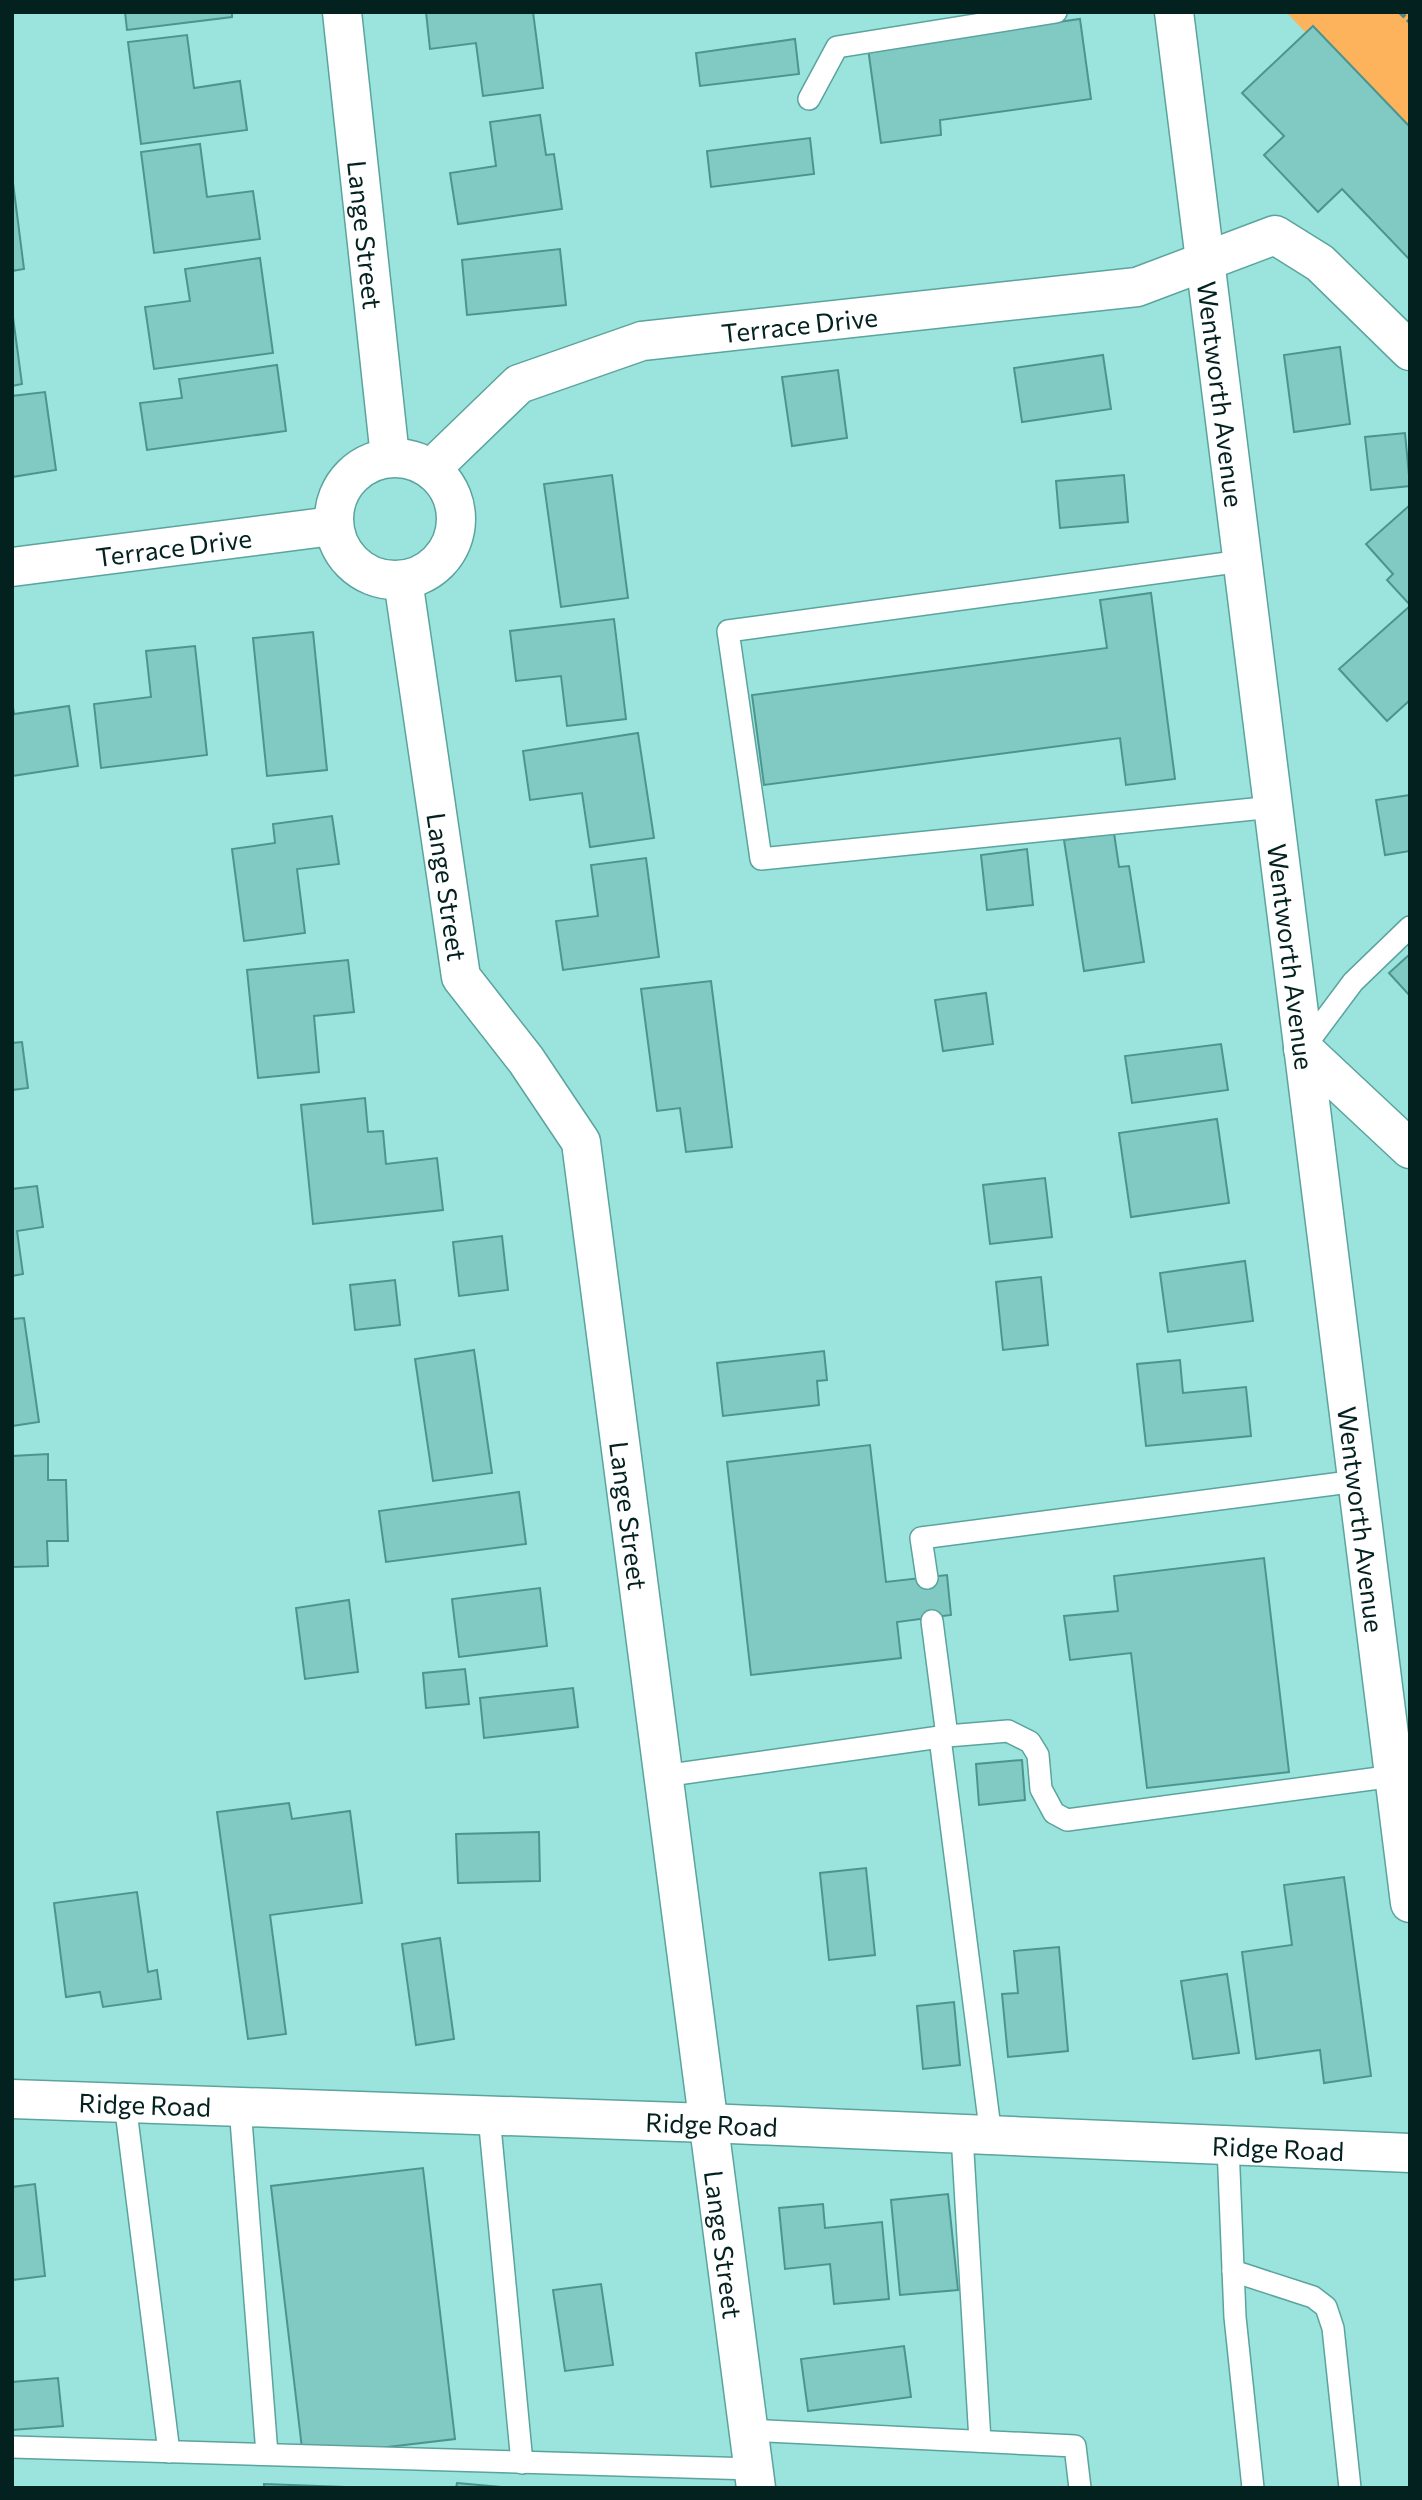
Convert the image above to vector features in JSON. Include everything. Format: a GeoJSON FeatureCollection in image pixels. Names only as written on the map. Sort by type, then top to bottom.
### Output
{"type":"FeatureCollection","features":[{"type":"Feature","properties":{"kind":"street","name":"Lange Street"},"geometry":{"type":"LineString","coordinates":[[342,12],[390,457]]}},
{"type":"Feature","properties":{"kind":"street","name":"Wentworth Avenue"},"geometry":{"type":"LineString","coordinates":[[1174,12],[1357,1481],[1398,1763],[1410,1903]]}},
{"type":"Feature","properties":{"kind":"street","name":"Terrace Drive"},"geometry":{"type":"LineString","coordinates":[[431,469],[519,384],[642,341],[1137,287],[1275,235],[1320,263],[1410,351]]}},
{"type":"Feature","properties":{"kind":"street"},"geometry":{"type":"LineString","coordinates":[[390,457],[412,460],[431,469],[446,483],[455,503],[457,524],[451,545],[439,562],[422,575],[403,580],[383,580],[365,573],[350,561],[338,545],[333,526],[334,507],[341,488],[353,473],[370,463],[390,457]]}},
{"type":"Feature","properties":{"kind":"street","name":"Terrace Drive"},"geometry":{"type":"LineString","coordinates":[[12,567],[333,526]]}},
{"type":"Feature","properties":{"kind":"street","name":"Lange Street"},"geometry":{"type":"LineString","coordinates":[[403,580],[461,977],[526,1060],[581,1142],[754,2478]]}},
{"type":"Feature","properties":{"kind":"street"},"geometry":{"type":"LineString","coordinates":[[1303,1049],[1409,1146]]}},
{"type":"Feature","properties":{"kind":"street","name":"Ridge Road"},"geometry":{"type":"LineString","coordinates":[[12,2099],[708,2123],[1410,2153]]}},
{"type":"Feature","properties":{"kind":"lane"},"geometry":{"type":"LineString","coordinates":[[809,99],[837,47],[1056,12]]}},
{"type":"Feature","properties":{"kind":"lane"},"geometry":{"type":"LineString","coordinates":[[1242,561],[728,631],[761,859],[1273,807]]}},
{"type":"Feature","properties":{"kind":"lane"},"geometry":{"type":"LineString","coordinates":[[1303,1049],[1353,982],[1410,927]]}},
{"type":"Feature","properties":{"kind":"lane"},"geometry":{"type":"LineString","coordinates":[[927,1578],[921,1538],[1357,1481]]}},
{"type":"Feature","properties":{"kind":"lane"},"geometry":{"type":"LineString","coordinates":[[932,1621],[976,2135],[980,2441]]}},
{"type":"Feature","properties":{"kind":"lane"},"geometry":{"type":"LineString","coordinates":[[663,1776],[943,1737],[1008,1731],[1030,1742],[1038,1755],[1041,1789],[1054,1812],[1067,1820],[1398,1763]]}},
{"type":"Feature","properties":{"kind":"lane"},"geometry":{"type":"LineString","coordinates":[[125,2103],[169,2452]]}},
{"type":"Feature","properties":{"kind":"lane"},"geometry":{"type":"LineString","coordinates":[[240,2107],[267,2455]]}},
{"type":"Feature","properties":{"kind":"lane"},"geometry":{"type":"LineString","coordinates":[[489,2116],[522,2463]]}},
{"type":"Feature","properties":{"kind":"lane"},"geometry":{"type":"LineString","coordinates":[[1228,2146],[1235,2317],[1253,2488]]}},
{"type":"Feature","properties":{"kind":"lane"},"geometry":{"type":"LineString","coordinates":[[1233,2271],[1313,2297],[1326,2307],[1334,2328],[1350,2488]]}},
{"type":"Feature","properties":{"kind":"lane"},"geometry":{"type":"LineString","coordinates":[[748,2430],[1075,2446],[1080,2488]]}},
{"type":"Feature","properties":{"kind":"lane"},"geometry":{"type":"LineString","coordinates":[[12,2447],[522,2463],[754,2478]]}},
{"type":"Feature","properties":{"kind":"path"},"geometry":{"type":"LineString","coordinates":[[1400,12],[1410,22]]}},
{"type":"Feature","properties":{"kind":"shaded area"},"geometry":{"type":"Polygon","coordinates":[[[1286,12],[1410,12],[1410,142],[1286,12]]]}},
{"type":"Feature","properties":{"kind":"building"},"geometry":{"type":"Polygon","coordinates":[[[125,12],[232,12],[232,17],[127,30],[125,12]]]}},
{"type":"Feature","properties":{"kind":"building"},"geometry":{"type":"Polygon","coordinates":[[[426,12],[533,12],[543,88],[483,96],[476,43],[430,49],[426,12]]]}},
{"type":"Feature","properties":{"kind":"building"},"geometry":{"type":"Polygon","coordinates":[[[1080,19],[1091,99],[940,120],[941,135],[881,143],[868,48],[1080,19]]]}},
{"type":"Feature","properties":{"kind":"building"},"geometry":{"type":"Polygon","coordinates":[[[1313,26],[1410,127],[1410,260],[1342,189],[1318,212],[1264,155],[1284,136],[1242,93],[1313,26]]]}},
{"type":"Feature","properties":{"kind":"building"},"geometry":{"type":"Polygon","coordinates":[[[187,35],[194,88],[240,81],[247,130],[141,144],[128,42],[187,35]]]}},
{"type":"Feature","properties":{"kind":"building"},"geometry":{"type":"Polygon","coordinates":[[[795,39],[799,74],[700,86],[696,53],[795,39]]]}},
{"type":"Feature","properties":{"kind":"building"},"geometry":{"type":"Polygon","coordinates":[[[540,115],[546,155],[554,154],[562,209],[458,224],[450,173],[496,166],[490,122],[540,115]]]}},
{"type":"Feature","properties":{"kind":"building"},"geometry":{"type":"Polygon","coordinates":[[[810,138],[814,174],[711,187],[707,151],[810,138]]]}},
{"type":"Feature","properties":{"kind":"building"},"geometry":{"type":"Polygon","coordinates":[[[200,144],[207,197],[253,191],[260,239],[154,253],[141,152],[200,144]]]}},
{"type":"Feature","properties":{"kind":"building"},"geometry":{"type":"Polygon","coordinates":[[[12,175],[24,269],[12,271],[12,175]]]}},
{"type":"Feature","properties":{"kind":"building"},"geometry":{"type":"Polygon","coordinates":[[[560,249],[566,305],[467,315],[462,260],[560,249]]]}},
{"type":"Feature","properties":{"kind":"building"},"geometry":{"type":"Polygon","coordinates":[[[260,258],[273,353],[154,369],[145,307],[190,301],[185,269],[260,258]]]}},
{"type":"Feature","properties":{"kind":"building"},"geometry":{"type":"Polygon","coordinates":[[[12,310],[22,384],[12,386],[12,310]]]}},
{"type":"Feature","properties":{"kind":"building"},"geometry":{"type":"Polygon","coordinates":[[[1340,347],[1350,424],[1294,432],[1284,355],[1340,347]]]}},
{"type":"Feature","properties":{"kind":"building"},"geometry":{"type":"Polygon","coordinates":[[[1103,355],[1111,409],[1022,422],[1014,368],[1103,355]]]}},
{"type":"Feature","properties":{"kind":"building"},"geometry":{"type":"Polygon","coordinates":[[[277,365],[286,431],[147,450],[140,403],[182,398],[179,379],[277,365]]]}},
{"type":"Feature","properties":{"kind":"building"},"geometry":{"type":"Polygon","coordinates":[[[838,370],[847,438],[792,446],[782,377],[838,370]]]}},
{"type":"Feature","properties":{"kind":"building"},"geometry":{"type":"Polygon","coordinates":[[[45,392],[56,470],[12,477],[12,396],[45,392]]]}},
{"type":"Feature","properties":{"kind":"building"},"geometry":{"type":"Polygon","coordinates":[[[1405,433],[1410,486],[1371,490],[1365,437],[1405,433]]]}},
{"type":"Feature","properties":{"kind":"building"},"geometry":{"type":"Polygon","coordinates":[[[612,475],[628,598],[561,607],[544,484],[612,475]]]}},
{"type":"Feature","properties":{"kind":"building"},"geometry":{"type":"Polygon","coordinates":[[[1124,475],[1128,522],[1060,528],[1056,481],[1124,475]]]}},
{"type":"Feature","properties":{"kind":"building"},"geometry":{"type":"Polygon","coordinates":[[[1410,505],[1410,605],[1387,580],[1393,574],[1366,544],[1410,505]]]}},
{"type":"Feature","properties":{"kind":"building"},"geometry":{"type":"Polygon","coordinates":[[[1151,593],[1175,779],[1126,785],[1120,738],[764,785],[752,695],[1107,648],[1100,600],[1151,593]]]}},
{"type":"Feature","properties":{"kind":"building"},"geometry":{"type":"Polygon","coordinates":[[[1410,606],[1410,700],[1387,721],[1339,669],[1410,606]]]}},
{"type":"Feature","properties":{"kind":"building"},"geometry":{"type":"Polygon","coordinates":[[[614,619],[626,719],[567,726],[561,676],[516,681],[510,631],[614,619]]]}},
{"type":"Feature","properties":{"kind":"building"},"geometry":{"type":"Polygon","coordinates":[[[313,632],[327,770],[267,776],[253,638],[313,632]]]}},
{"type":"Feature","properties":{"kind":"building"},"geometry":{"type":"Polygon","coordinates":[[[195,646],[207,755],[101,768],[94,704],[151,697],[146,651],[195,646]]]}},
{"type":"Feature","properties":{"kind":"building"},"geometry":{"type":"Polygon","coordinates":[[[12,701],[14,714],[69,706],[78,766],[12,776],[12,701]]]}},
{"type":"Feature","properties":{"kind":"building"},"geometry":{"type":"Polygon","coordinates":[[[638,733],[654,838],[590,847],[582,793],[530,800],[523,751],[638,733]]]}},
{"type":"Feature","properties":{"kind":"building"},"geometry":{"type":"Polygon","coordinates":[[[1410,795],[1410,851],[1385,855],[1376,800],[1410,795]]]}},
{"type":"Feature","properties":{"kind":"building"},"geometry":{"type":"Polygon","coordinates":[[[332,816],[339,864],[297,869],[305,933],[244,941],[232,849],[275,843],[273,824],[332,816]]]}},
{"type":"Feature","properties":{"kind":"building"},"geometry":{"type":"Polygon","coordinates":[[[1114,833],[1119,867],[1129,866],[1144,962],[1084,971],[1064,840],[1114,833]]]}},
{"type":"Feature","properties":{"kind":"building"},"geometry":{"type":"Polygon","coordinates":[[[1027,849],[1033,905],[987,910],[981,855],[1027,849]]]}},
{"type":"Feature","properties":{"kind":"building"},"geometry":{"type":"Polygon","coordinates":[[[646,858],[659,957],[563,970],[556,921],[598,916],[591,865],[646,858]]]}},
{"type":"Feature","properties":{"kind":"building"},"geometry":{"type":"Polygon","coordinates":[[[1410,954],[1410,996],[1389,973],[1410,954]]]}},
{"type":"Feature","properties":{"kind":"building"},"geometry":{"type":"Polygon","coordinates":[[[348,960],[354,1012],[314,1016],[319,1072],[258,1078],[247,970],[348,960]]]}},
{"type":"Feature","properties":{"kind":"building"},"geometry":{"type":"Polygon","coordinates":[[[711,981],[732,1147],[686,1152],[680,1108],[657,1111],[641,989],[711,981]]]}},
{"type":"Feature","properties":{"kind":"building"},"geometry":{"type":"Polygon","coordinates":[[[986,993],[993,1044],[943,1051],[935,1000],[986,993]]]}},
{"type":"Feature","properties":{"kind":"building"},"geometry":{"type":"Polygon","coordinates":[[[22,1042],[28,1088],[12,1090],[12,1043],[22,1042]]]}},
{"type":"Feature","properties":{"kind":"building"},"geometry":{"type":"Polygon","coordinates":[[[1221,1044],[1228,1090],[1132,1103],[1125,1056],[1221,1044]]]}},
{"type":"Feature","properties":{"kind":"building"},"geometry":{"type":"Polygon","coordinates":[[[365,1098],[368,1132],[383,1131],[386,1164],[437,1158],[443,1210],[313,1224],[301,1105],[365,1098]]]}},
{"type":"Feature","properties":{"kind":"building"},"geometry":{"type":"Polygon","coordinates":[[[1217,1119],[1229,1203],[1131,1217],[1119,1133],[1217,1119]]]}},
{"type":"Feature","properties":{"kind":"building"},"geometry":{"type":"Polygon","coordinates":[[[1045,1178],[1052,1237],[990,1244],[983,1185],[1045,1178]]]}},
{"type":"Feature","properties":{"kind":"building"},"geometry":{"type":"Polygon","coordinates":[[[37,1186],[43,1227],[17,1231],[23,1274],[12,1276],[12,1189],[37,1186]]]}},
{"type":"Feature","properties":{"kind":"building"},"geometry":{"type":"Polygon","coordinates":[[[502,1236],[508,1290],[459,1296],[453,1242],[502,1236]]]}},
{"type":"Feature","properties":{"kind":"building"},"geometry":{"type":"Polygon","coordinates":[[[1245,1261],[1253,1321],[1168,1332],[1160,1273],[1245,1261]]]}},
{"type":"Feature","properties":{"kind":"building"},"geometry":{"type":"Polygon","coordinates":[[[1041,1277],[1048,1345],[1003,1350],[996,1282],[1041,1277]]]}},
{"type":"Feature","properties":{"kind":"building"},"geometry":{"type":"Polygon","coordinates":[[[395,1280],[400,1325],[355,1330],[350,1285],[395,1280]]]}},
{"type":"Feature","properties":{"kind":"building"},"geometry":{"type":"Polygon","coordinates":[[[24,1318],[39,1422],[12,1426],[12,1319],[24,1318]]]}},
{"type":"Feature","properties":{"kind":"building"},"geometry":{"type":"Polygon","coordinates":[[[474,1350],[492,1473],[433,1481],[415,1359],[474,1350]]]}},
{"type":"Feature","properties":{"kind":"building"},"geometry":{"type":"Polygon","coordinates":[[[824,1351],[827,1380],[817,1381],[819,1405],[723,1416],[717,1363],[824,1351]]]}},
{"type":"Feature","properties":{"kind":"building"},"geometry":{"type":"Polygon","coordinates":[[[1180,1360],[1183,1393],[1246,1387],[1251,1436],[1146,1446],[1137,1364],[1180,1360]]]}},
{"type":"Feature","properties":{"kind":"building"},"geometry":{"type":"Polygon","coordinates":[[[870,1445],[886,1582],[947,1575],[951,1615],[897,1622],[901,1658],[751,1675],[727,1462],[870,1445]]]}},
{"type":"Feature","properties":{"kind":"building"},"geometry":{"type":"Polygon","coordinates":[[[48,1454],[48,1480],[66,1480],[68,1541],[47,1541],[48,1566],[12,1567],[12,1456],[48,1454]]]}},
{"type":"Feature","properties":{"kind":"building"},"geometry":{"type":"Polygon","coordinates":[[[519,1492],[526,1544],[386,1562],[379,1511],[519,1492]]]}},
{"type":"Feature","properties":{"kind":"building"},"geometry":{"type":"Polygon","coordinates":[[[1264,1558],[1289,1772],[1147,1788],[1131,1653],[1070,1660],[1064,1616],[1118,1611],[1114,1576],[1264,1558]]]}},
{"type":"Feature","properties":{"kind":"building"},"geometry":{"type":"Polygon","coordinates":[[[540,1588],[547,1646],[459,1657],[452,1599],[540,1588]]]}},
{"type":"Feature","properties":{"kind":"building"},"geometry":{"type":"Polygon","coordinates":[[[349,1600],[358,1672],[305,1679],[296,1608],[349,1600]]]}},
{"type":"Feature","properties":{"kind":"building"},"geometry":{"type":"Polygon","coordinates":[[[465,1669],[469,1704],[426,1708],[423,1673],[465,1669]]]}},
{"type":"Feature","properties":{"kind":"building"},"geometry":{"type":"Polygon","coordinates":[[[573,1688],[578,1727],[484,1738],[480,1698],[573,1688]]]}},
{"type":"Feature","properties":{"kind":"building"},"geometry":{"type":"Polygon","coordinates":[[[1022,1760],[1025,1800],[979,1805],[976,1764],[1022,1760]]]}},
{"type":"Feature","properties":{"kind":"building"},"geometry":{"type":"Polygon","coordinates":[[[289,1803],[292,1819],[350,1811],[362,1903],[270,1915],[286,2034],[248,2039],[217,1812],[289,1803]]]}},
{"type":"Feature","properties":{"kind":"building"},"geometry":{"type":"Polygon","coordinates":[[[539,1832],[540,1881],[458,1883],[456,1834],[539,1832]]]}},
{"type":"Feature","properties":{"kind":"building"},"geometry":{"type":"Polygon","coordinates":[[[866,1868],[875,1955],[829,1960],[820,1873],[866,1868]]]}},
{"type":"Feature","properties":{"kind":"building"},"geometry":{"type":"Polygon","coordinates":[[[1344,1877],[1371,2076],[1324,2083],[1320,2050],[1256,2059],[1242,1952],[1292,1945],[1284,1885],[1344,1877]]]}},
{"type":"Feature","properties":{"kind":"building"},"geometry":{"type":"Polygon","coordinates":[[[137,1892],[148,1972],[157,1970],[161,1999],[103,2007],[100,1992],[66,1997],[54,1903],[137,1892]]]}},
{"type":"Feature","properties":{"kind":"building"},"geometry":{"type":"Polygon","coordinates":[[[440,1938],[454,2039],[416,2045],[402,1944],[440,1938]]]}},
{"type":"Feature","properties":{"kind":"building"},"geometry":{"type":"Polygon","coordinates":[[[1059,1947],[1068,2051],[1008,2057],[1002,1994],[1018,1993],[1014,1951],[1059,1947]]]}},
{"type":"Feature","properties":{"kind":"building"},"geometry":{"type":"Polygon","coordinates":[[[1227,1974],[1239,2053],[1193,2059],[1181,1981],[1227,1974]]]}},
{"type":"Feature","properties":{"kind":"building"},"geometry":{"type":"Polygon","coordinates":[[[954,2002],[960,2065],[923,2069],[917,2006],[954,2002]]]}},
{"type":"Feature","properties":{"kind":"building"},"geometry":{"type":"Polygon","coordinates":[[[423,2168],[455,2439],[303,2457],[271,2186],[423,2168]]]}},
{"type":"Feature","properties":{"kind":"building"},"geometry":{"type":"Polygon","coordinates":[[[35,2184],[45,2276],[12,2280],[12,2187],[35,2184]]]}},
{"type":"Feature","properties":{"kind":"building"},"geometry":{"type":"Polygon","coordinates":[[[948,2194],[958,2290],[900,2295],[891,2200],[948,2194]]]}},
{"type":"Feature","properties":{"kind":"building"},"geometry":{"type":"Polygon","coordinates":[[[823,2204],[825,2228],[882,2222],[889,2299],[834,2304],[830,2264],[785,2269],[779,2208],[823,2204]]]}},
{"type":"Feature","properties":{"kind":"building"},"geometry":{"type":"Polygon","coordinates":[[[601,2284],[613,2365],[565,2371],[553,2290],[601,2284]]]}},
{"type":"Feature","properties":{"kind":"building"},"geometry":{"type":"Polygon","coordinates":[[[904,2346],[911,2397],[808,2411],[801,2359],[904,2346]]]}},
{"type":"Feature","properties":{"kind":"building"},"geometry":{"type":"Polygon","coordinates":[[[58,2378],[63,2426],[12,2430],[12,2382],[58,2378]]]}},
{"type":"Feature","properties":{"kind":"building"},"geometry":{"type":"Polygon","coordinates":[[[457,2483],[512,2488],[456,2488],[457,2483]]]}},
{"type":"Feature","properties":{"kind":"building"},"geometry":{"type":"Polygon","coordinates":[[[264,2484],[346,2487],[264,2488],[264,2484]]]}}]}
